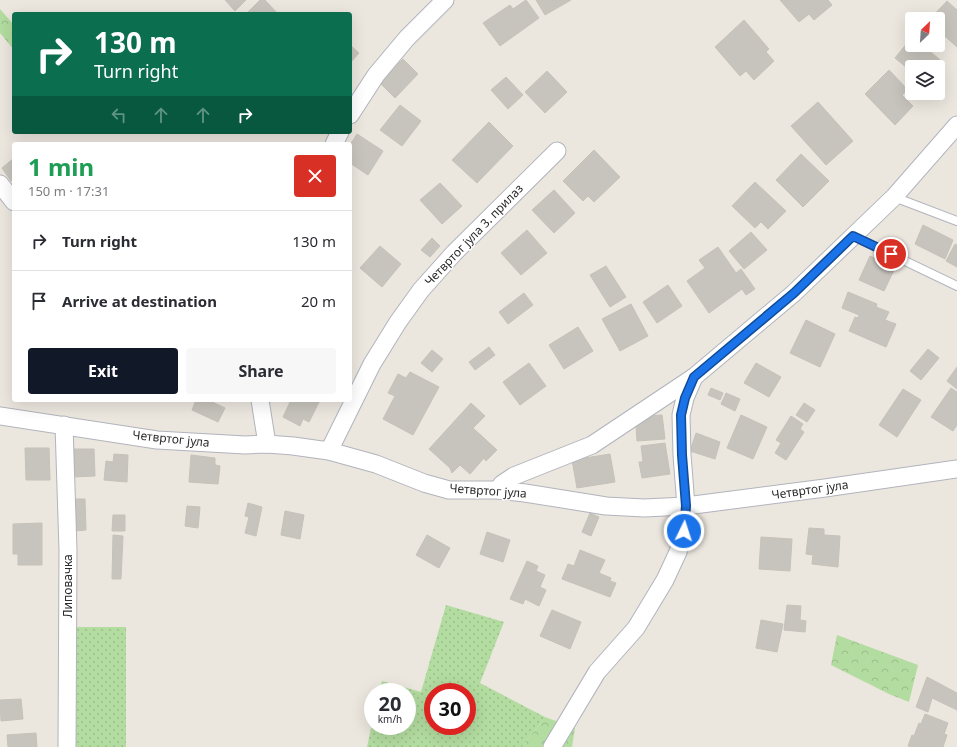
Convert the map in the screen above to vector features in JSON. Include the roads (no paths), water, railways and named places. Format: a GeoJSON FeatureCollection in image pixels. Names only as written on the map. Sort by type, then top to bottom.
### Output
{"type":"FeatureCollection","features":[{"type":"Feature","properties":{"kind":"street"},"geometry":{"type":"LineString","coordinates":[[352,112],[376,74],[407,38],[445,0]]}},
{"type":"Feature","properties":{"kind":"street"},"geometry":{"type":"LineString","coordinates":[[498,490],[502,484],[514,476],[592,445],[694,377],[794,293],[894,197],[957,125]]}},
{"type":"Feature","properties":{"kind":"street","name":"Четвртог јула 3. прилаз"},"geometry":{"type":"LineString","coordinates":[[329,451],[372,364],[398,322],[421,290],[454,253],[557,151]]}},
{"type":"Feature","properties":{"kind":"street"},"geometry":{"type":"LineString","coordinates":[[0,184],[12,199]]}},
{"type":"Feature","properties":{"kind":"street"},"geometry":{"type":"LineString","coordinates":[[552,747],[597,672],[636,628],[665,580],[678,552],[684,531],[686,506],[681,415],[685,398],[694,377]]}},
{"type":"Feature","properties":{"kind":"street"},"geometry":{"type":"LineString","coordinates":[[261,404],[267,444]]}},
{"type":"Feature","properties":{"kind":"street","name":"Четвртог јула"},"geometry":{"type":"LineString","coordinates":[[0,416],[157,440],[245,445],[267,444],[329,451],[376,464],[424,483],[449,490],[498,490],[606,506],[644,508],[686,506],[957,469]]}},
{"type":"Feature","properties":{"kind":"street","name":"Липовачка"},"geometry":{"type":"LineString","coordinates":[[64,426],[68,550],[67,747]]}},
{"type":"Feature","properties":{"kind":"lane"},"geometry":{"type":"LineString","coordinates":[[894,197],[957,221]]}},
{"type":"Feature","properties":{"kind":"lane"},"geometry":{"type":"LineString","coordinates":[[853,236],[957,286]]}}]}
